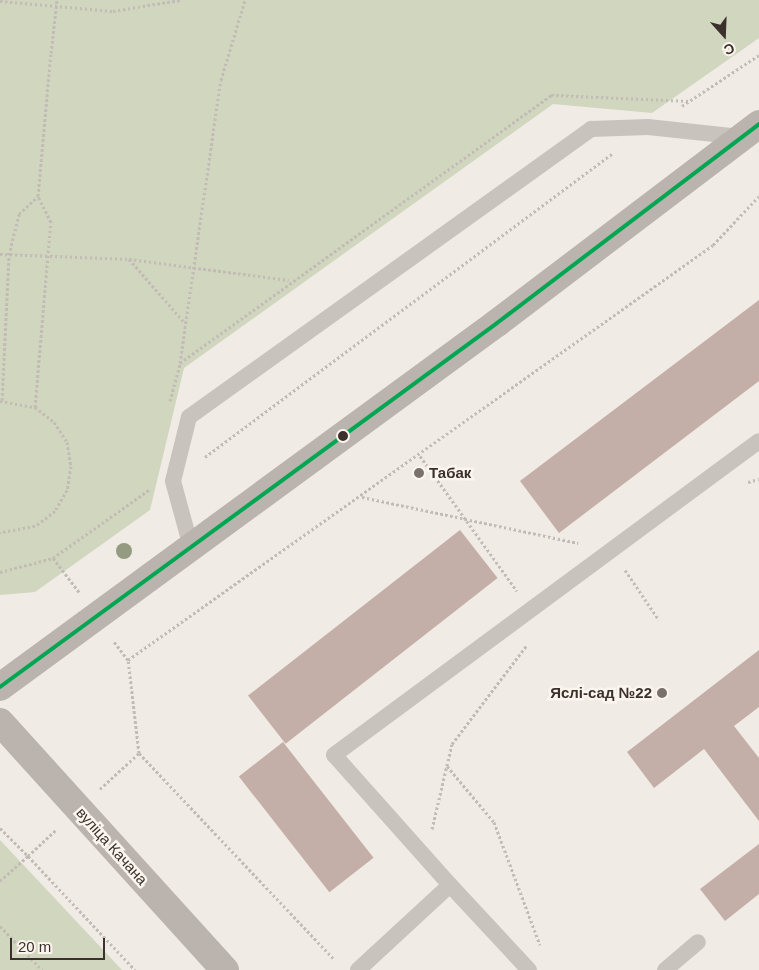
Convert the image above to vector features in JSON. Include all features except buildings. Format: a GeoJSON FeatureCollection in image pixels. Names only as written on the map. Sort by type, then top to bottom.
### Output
{"type":"FeatureCollection","features":[{"type":"Feature","properties":{"kind":"main road"},"geometry":{"type":"LineString","coordinates":[[0,687],[751,131]]}},
{"type":"Feature","properties":{"kind":"main road","name":"вуліца Качана"},"geometry":{"type":"LineString","coordinates":[[0,722],[225,970]]}},
{"type":"Feature","properties":{"kind":"lane"},"geometry":{"type":"LineString","coordinates":[[191,547],[173,481],[190,417],[591,129],[648,127],[751,131]]}},
{"type":"Feature","properties":{"kind":"lane"},"geometry":{"type":"LineString","coordinates":[[528,970],[334,755],[759,441]]}},
{"type":"Feature","properties":{"kind":"lane"},"geometry":{"type":"LineString","coordinates":[[358,970],[450,885]]}},
{"type":"Feature","properties":{"kind":"lane"},"geometry":{"type":"LineString","coordinates":[[666,970],[698,942]]}},
{"type":"Feature","properties":{"kind":"path"},"geometry":{"type":"LineString","coordinates":[[35,407],[51,222],[38,196],[57,0]]}},
{"type":"Feature","properties":{"kind":"path"},"geometry":{"type":"LineString","coordinates":[[0,1],[113,11],[180,0]]}},
{"type":"Feature","properties":{"kind":"path"},"geometry":{"type":"LineString","coordinates":[[168,408],[180,363],[184,323],[220,80],[246,0]]}},
{"type":"Feature","properties":{"kind":"path"},"geometry":{"type":"LineString","coordinates":[[53,558],[146,490],[173,481],[648,127],[759,55]]}},
{"type":"Feature","properties":{"kind":"path"},"geometry":{"type":"LineString","coordinates":[[180,363],[290,280],[551,95],[690,101]]}},
{"type":"Feature","properties":{"kind":"path"},"geometry":{"type":"LineString","coordinates":[[0,532],[35,526],[55,511],[67,490],[72,466],[67,442],[54,422],[35,407],[1,400],[9,255],[19,214],[38,196]]}},
{"type":"Feature","properties":{"kind":"path"},"geometry":{"type":"LineString","coordinates":[[128,660],[420,456],[714,245],[759,196]]}},
{"type":"Feature","properties":{"kind":"path"},"geometry":{"type":"LineString","coordinates":[[0,254],[48,258],[129,259],[290,280]]}},
{"type":"Feature","properties":{"kind":"path"},"geometry":{"type":"LineString","coordinates":[[129,259],[184,323]]}},
{"type":"Feature","properties":{"kind":"path"},"geometry":{"type":"LineString","coordinates":[[420,456],[530,610]]}},
{"type":"Feature","properties":{"kind":"path"},"geometry":{"type":"LineString","coordinates":[[146,490],[149,481]]}},
{"type":"Feature","properties":{"kind":"path"},"geometry":{"type":"LineString","coordinates":[[362,497],[611,550],[659,620]]}},
{"type":"Feature","properties":{"kind":"path"},"geometry":{"type":"LineString","coordinates":[[425,856],[452,744],[528,643]]}},
{"type":"Feature","properties":{"kind":"path"},"geometry":{"type":"LineString","coordinates":[[139,753],[338,963]]}},
{"type":"Feature","properties":{"kind":"path"},"geometry":{"type":"LineString","coordinates":[[447,766],[494,822],[543,952]]}},
{"type":"Feature","properties":{"kind":"path"},"geometry":{"type":"LineString","coordinates":[[0,881],[28,856],[135,970]]}},
{"type":"Feature","properties":{"kind":"path"},"geometry":{"type":"LineString","coordinates":[[0,926],[42,970]]}},
{"type":"Feature","properties":{"kind":"green space"},"geometry":{"type":"Polygon","coordinates":[[[0,0],[759,0],[759,38],[652,113],[553,104],[184,368],[150,510],[35,592],[0,595],[0,0]]]}},
{"type":"Feature","properties":{"kind":"green space"},"geometry":{"type":"Polygon","coordinates":[[[0,840],[122,970],[0,970],[0,840]]]}},
{"type":"Feature","properties":{"kind":"transit line"},"geometry":{"type":"LineString","coordinates":[[0,687],[497,323],[759,124]]}},
{"type":"Feature","properties":{"kind":"place","name":"Табак"},"geometry":{"type":"Point","coordinates":[419,473]}},
{"type":"Feature","properties":{"kind":"place","name":"Яслі-сад №22"},"geometry":{"type":"Point","coordinates":[662,693]}}]}
